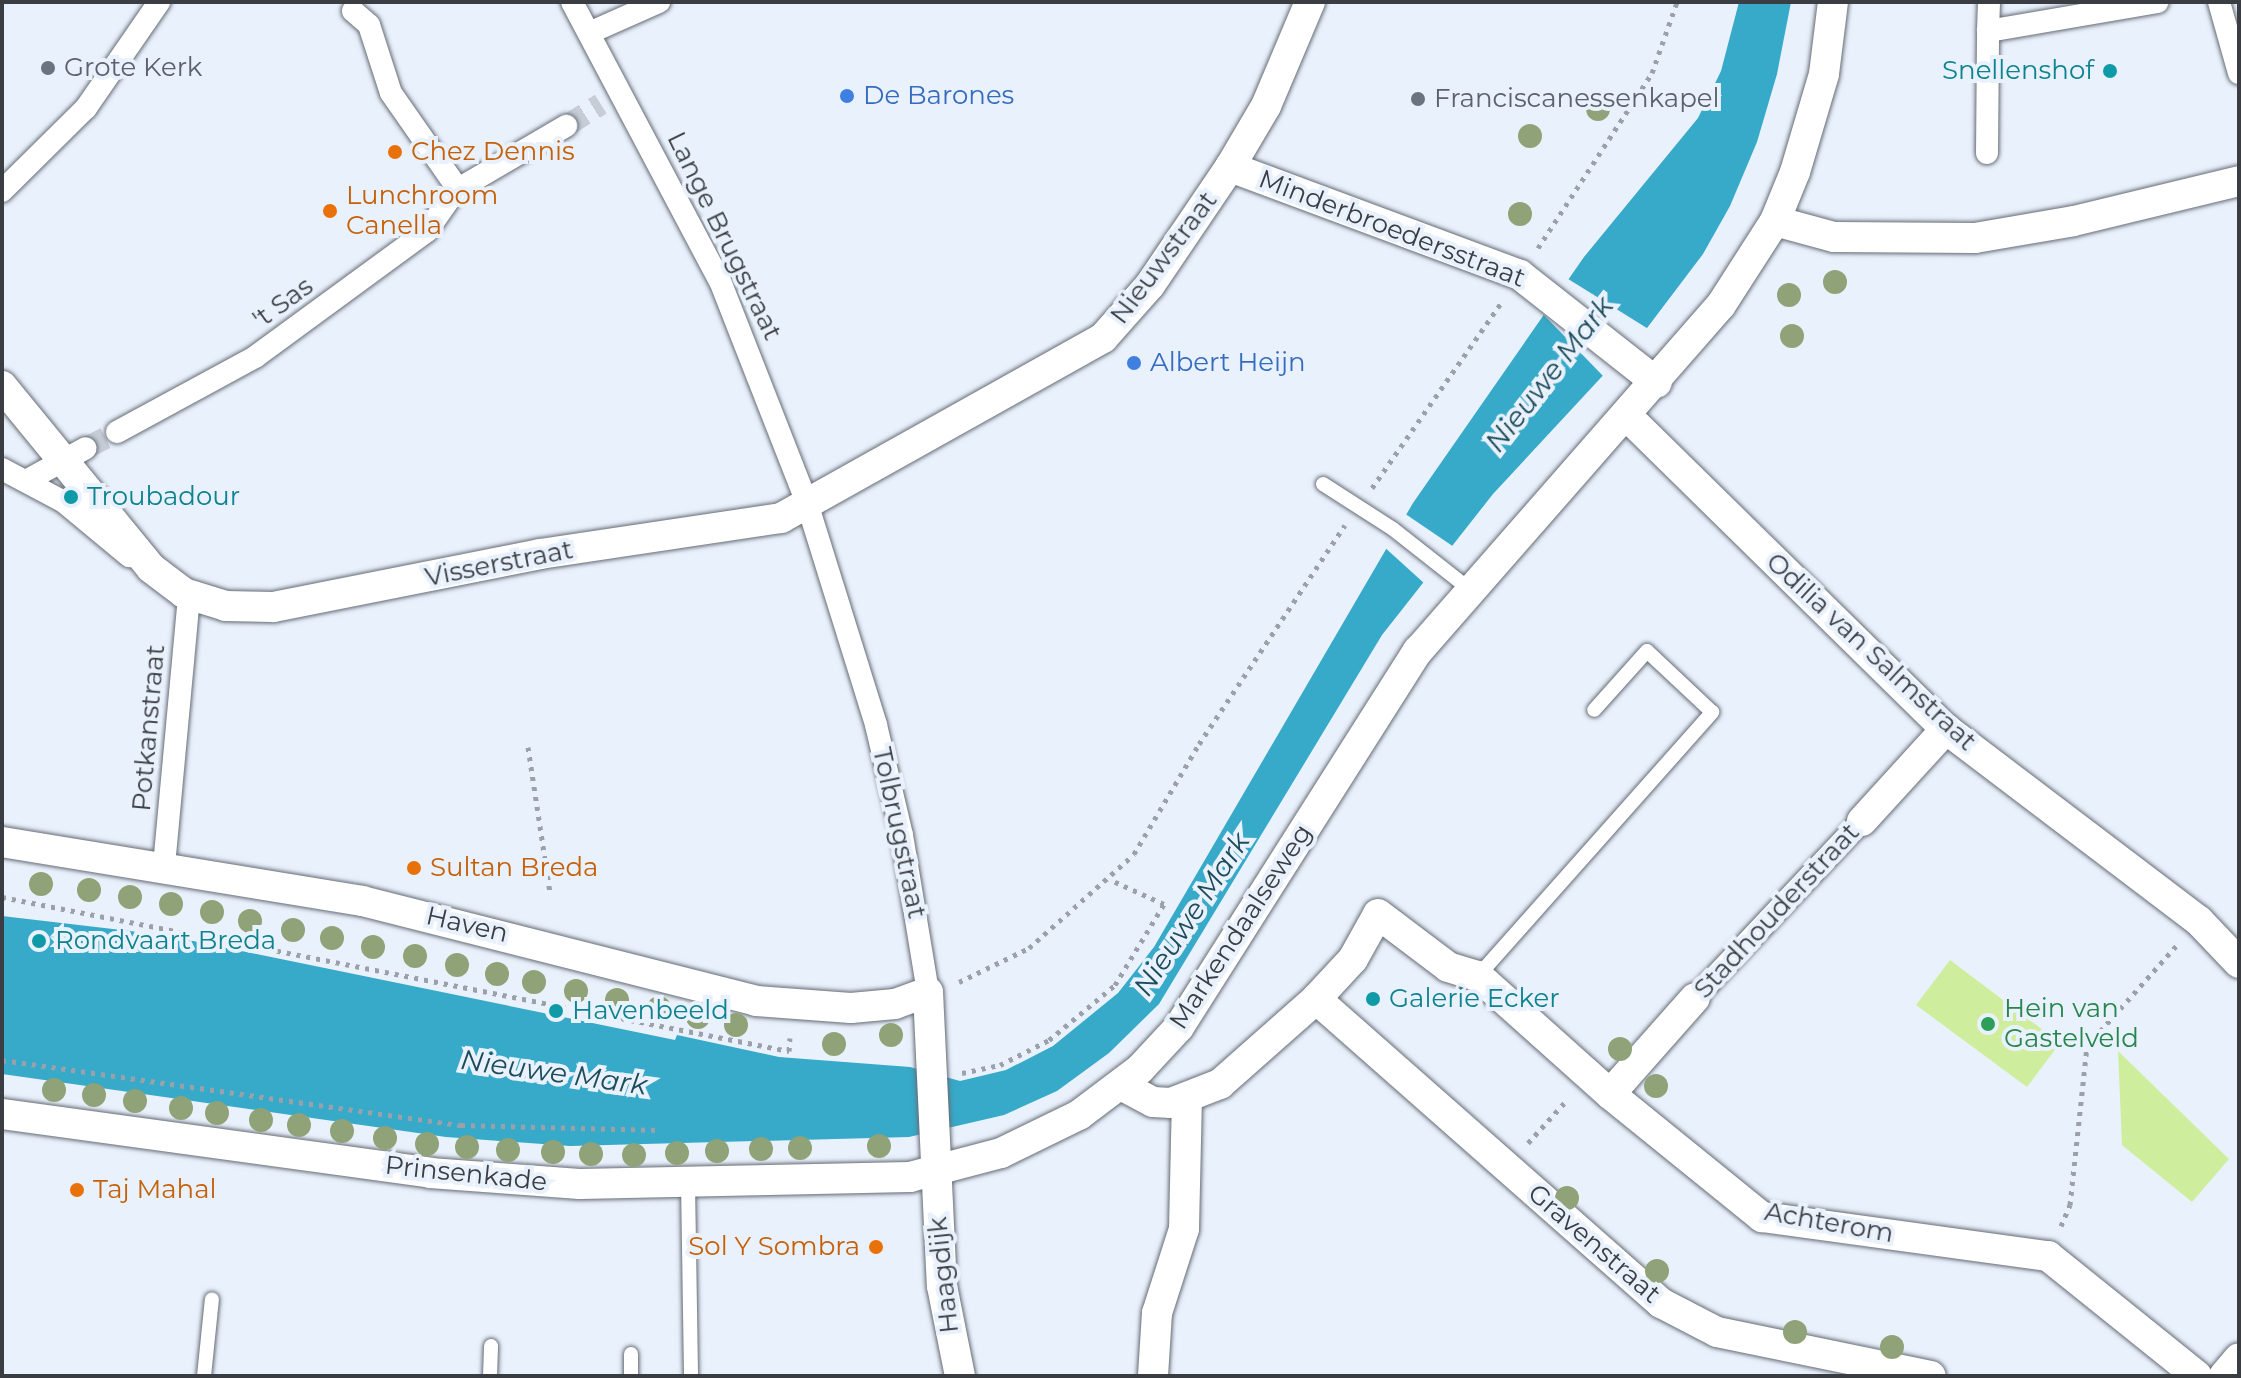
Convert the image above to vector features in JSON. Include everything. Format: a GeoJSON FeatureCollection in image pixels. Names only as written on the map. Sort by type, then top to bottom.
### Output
{"type":"FeatureCollection","features":[{"type":"Feature","properties":{"kind":"street"},"geometry":{"type":"LineString","coordinates":[[2,191],[86,108],[159,2]]}},
{"type":"Feature","properties":{"kind":"street","name":"Lange Brugstraat"},"geometry":{"type":"LineString","coordinates":[[572,2],[720,281],[807,503]]}},
{"type":"Feature","properties":{"kind":"street"},"geometry":{"type":"LineString","coordinates":[[589,33],[659,2]]}},
{"type":"Feature","properties":{"kind":"street","name":"Nieuwstraat"},"geometry":{"type":"LineString","coordinates":[[807,503],[1103,338],[1150,285],[1230,167],[1266,106],[1310,2]]}},
{"type":"Feature","properties":{"kind":"street","name":"Markendaalseweg"},"geometry":{"type":"LineString","coordinates":[[933,1173],[1025,1144],[1121,1085],[1193,1009],[1377,710],[1468,588],[1657,383],[1721,305],[1775,221],[1813,123],[1833,2]]}},
{"type":"Feature","properties":{"kind":"street"},"geometry":{"type":"LineString","coordinates":[[1987,153],[1989,2]]}},
{"type":"Feature","properties":{"kind":"street"},"geometry":{"type":"LineString","coordinates":[[1988,31],[2158,2]]}},
{"type":"Feature","properties":{"kind":"street"},"geometry":{"type":"LineString","coordinates":[[2219,2],[2239,73]]}},
{"type":"Feature","properties":{"kind":"street"},"geometry":{"type":"LineString","coordinates":[[353,11],[369,25],[391,93],[458,189]]}},
{"type":"Feature","properties":{"kind":"street"},"geometry":{"type":"LineString","coordinates":[[601,104],[620,91]]}},
{"type":"Feature","properties":{"kind":"street","name":"'t Sas"},"geometry":{"type":"LineString","coordinates":[[117,432],[255,357],[427,231],[458,189],[566,126]]}},
{"type":"Feature","properties":{"kind":"street","name":"Minderbroedersstraat"},"geometry":{"type":"LineString","coordinates":[[1230,167],[1520,275],[1552,295],[1657,383]]}},
{"type":"Feature","properties":{"kind":"street"},"geometry":{"type":"LineString","coordinates":[[1775,221],[1834,237],[1975,238],[2239,181]]}},
{"type":"Feature","properties":{"kind":"street","name":"Visserstraat"},"geometry":{"type":"LineString","coordinates":[[2,386],[73,455],[151,568],[189,595],[226,606],[273,607],[540,554],[781,518],[807,503]]}},
{"type":"Feature","properties":{"kind":"street","name":"Odilia van Salmstraat"},"geometry":{"type":"LineString","coordinates":[[1627,416],[1946,729],[2199,921],[2239,963]]}},
{"type":"Feature","properties":{"kind":"street"},"geometry":{"type":"LineString","coordinates":[[26,481],[73,455]]}},
{"type":"Feature","properties":{"kind":"street"},"geometry":{"type":"LineString","coordinates":[[2,469],[64,502],[137,563],[151,568]]}},
{"type":"Feature","properties":{"kind":"street","name":"Tolbrugstraat"},"geometry":{"type":"LineString","coordinates":[[807,503],[876,725],[902,835],[928,992],[935,1138],[933,1173]]}},
{"type":"Feature","properties":{"kind":"street","name":"Potkanstraat"},"geometry":{"type":"LineString","coordinates":[[164,866],[189,595]]}},
{"type":"Feature","properties":{"kind":"street","name":"Stadhouderstraat"},"geometry":{"type":"LineString","coordinates":[[1600,1085],[1695,998],[1946,729]]}},
{"type":"Feature","properties":{"kind":"street","name":"Haven"},"geometry":{"type":"LineString","coordinates":[[2,842],[164,866],[435,917],[756,1001],[851,1008],[895,1004],[928,992]]}},
{"type":"Feature","properties":{"kind":"street","name":"Achterom"},"geometry":{"type":"LineString","coordinates":[[1316,999],[1353,959],[1378,914],[1448,967],[1478,976],[1600,1085],[1762,1217],[2048,1256]]}},
{"type":"Feature","properties":{"kind":"street"},"geometry":{"type":"LineString","coordinates":[[1121,1085],[1153,1102],[1187,1100],[1220,1084],[1316,999]]}},
{"type":"Feature","properties":{"kind":"street","name":"Gravenstraat"},"geometry":{"type":"LineString","coordinates":[[1316,999],[1661,1303],[1717,1332],[1931,1376]]}},
{"type":"Feature","properties":{"kind":"street"},"geometry":{"type":"LineString","coordinates":[[1153,1376],[1157,1313],[1184,1229],[1187,1100]]}},
{"type":"Feature","properties":{"kind":"street","name":"Prinsenkade"},"geometry":{"type":"LineString","coordinates":[[2,1114],[468,1177],[543,1184],[887,1180],[933,1173]]}},
{"type":"Feature","properties":{"kind":"street","name":"Haagdijk"},"geometry":{"type":"LineString","coordinates":[[933,1173],[945,1309],[960,1376]]}},
{"type":"Feature","properties":{"kind":"street"},"geometry":{"type":"LineString","coordinates":[[2048,1256],[2197,1376]]}},
{"type":"Feature","properties":{"kind":"street"},"geometry":{"type":"LineString","coordinates":[[2224,1376],[2239,1358]]}},
{"type":"Feature","properties":{"kind":"lane"},"geometry":{"type":"LineString","coordinates":[[1323,484],[1393,529],[1468,588]]}},
{"type":"Feature","properties":{"kind":"lane"},"geometry":{"type":"LineString","coordinates":[[1478,976],[1712,712],[1647,651],[1594,710]]}},
{"type":"Feature","properties":{"kind":"lane"},"geometry":{"type":"LineString","coordinates":[[688,1183],[691,1376]]}},
{"type":"Feature","properties":{"kind":"lane"},"geometry":{"type":"LineString","coordinates":[[204,1376],[212,1299]]}},
{"type":"Feature","properties":{"kind":"lane"},"geometry":{"type":"LineString","coordinates":[[490,1376],[491,1346]]}},
{"type":"Feature","properties":{"kind":"lane"},"geometry":{"type":"LineString","coordinates":[[631,1354],[631,1376]]}},
{"type":"Feature","properties":{"kind":"path"},"geometry":{"type":"LineString","coordinates":[[928,992],[1013,959],[1109,879],[1141,843],[1216,718],[1520,275],[1652,73],[1677,2]]}},
{"type":"Feature","properties":{"kind":"path"},"geometry":{"type":"LineString","coordinates":[[528,747],[550,892]]}},
{"type":"Feature","properties":{"kind":"path"},"geometry":{"type":"LineString","coordinates":[[932,1068],[974,1073],[1000,1065],[1055,1037],[1100,1001],[1148,936],[1164,904],[1109,879]]}},
{"type":"Feature","properties":{"kind":"path"},"geometry":{"type":"LineString","coordinates":[[6,897],[789,1051]]}},
{"type":"Feature","properties":{"kind":"path"},"geometry":{"type":"LineString","coordinates":[[2048,1256],[2070,1205],[2087,1046],[2199,921]]}},
{"type":"Feature","properties":{"kind":"path"},"geometry":{"type":"LineString","coordinates":[[2,1060],[461,1125],[661,1130]]}},
{"type":"Feature","properties":{"kind":"path"},"geometry":{"type":"LineString","coordinates":[[1506,1167],[1600,1085]]}},
{"type":"Feature","properties":{"kind":"green space","name":"Hein van Gastelveld"},"geometry":{"type":"Polygon","coordinates":[[[1950,960],[2060,1043],[2027,1087],[1916,1005],[1950,960]]]}},
{"type":"Feature","properties":{"kind":"green space"},"geometry":{"type":"Polygon","coordinates":[[[2118,1051],[2229,1159],[2192,1202],[2122,1145],[2118,1051]]]}},
{"type":"Feature","properties":{"kind":"water","name":"Nieuwe Mark"},"geometry":{"type":"Polygon","coordinates":[[[1739,2],[1791,2],[1777,74],[1757,142],[1730,206],[1703,254],[1647,328],[1493,494],[1382,635],[1159,1004],[1109,1053],[1057,1091],[1004,1115],[909,1137],[570,1146],[446,1137],[2,1074],[2,916],[164,935],[675,1040],[677,1035],[779,1057],[910,1067],[960,1081],[1006,1070],[1053,1046],[1118,993],[1154,947],[1413,503],[1584,257],[1698,118],[1721,71],[1739,2]]]}},
{"type":"Feature","properties":{"kind":"pier"},"geometry":{"type":"Polygon","coordinates":[[[1565,277],[1650,330],[1605,378],[1541,312],[1565,277]]]}},
{"type":"Feature","properties":{"kind":"pier"},"geometry":{"type":"Polygon","coordinates":[[[1404,513],[1454,547],[1425,584],[1382,545],[1404,513]]]}},
{"type":"Feature","properties":{"kind":"tunnel"},"geometry":{"type":"LineString","coordinates":[[566,126],[601,104]]}},
{"type":"Feature","properties":{"kind":"tunnel"},"geometry":{"type":"LineString","coordinates":[[86,448],[117,432]]}},
{"type":"Feature","properties":{"kind":"place","name":"Grote Kerk"},"geometry":{"type":"Point","coordinates":[48,68]}},
{"type":"Feature","properties":{"kind":"place","name":"Snellenshof"},"geometry":{"type":"Point","coordinates":[2110,71]}},
{"type":"Feature","properties":{"kind":"place","name":"De Barones"},"geometry":{"type":"Point","coordinates":[847,96]}},
{"type":"Feature","properties":{"kind":"place","name":"Franciscanessenkapel"},"geometry":{"type":"Point","coordinates":[1418,99]}},
{"type":"Feature","properties":{"kind":"place","name":"Chez Dennis"},"geometry":{"type":"Point","coordinates":[395,152]}},
{"type":"Feature","properties":{"kind":"place","name":"Lunchroom Canella"},"geometry":{"type":"Point","coordinates":[330,211]}},
{"type":"Feature","properties":{"kind":"place","name":"Albert Heijn"},"geometry":{"type":"Point","coordinates":[1134,363]}},
{"type":"Feature","properties":{"kind":"place","name":"Troubadour"},"geometry":{"type":"Point","coordinates":[71,497]}},
{"type":"Feature","properties":{"kind":"place","name":"Sultan Breda"},"geometry":{"type":"Point","coordinates":[414,868]}},
{"type":"Feature","properties":{"kind":"place","name":"Rondvaart Breda"},"geometry":{"type":"Point","coordinates":[39,941]}},
{"type":"Feature","properties":{"kind":"place","name":"Galerie Ecker"},"geometry":{"type":"Point","coordinates":[1373,999]}},
{"type":"Feature","properties":{"kind":"place","name":"Havenbeeld"},"geometry":{"type":"Point","coordinates":[556,1011]}},
{"type":"Feature","properties":{"kind":"place","name":"Hein van Gastelveld"},"geometry":{"type":"Point","coordinates":[1988,1024]}},
{"type":"Feature","properties":{"kind":"place","name":"Taj Mahal"},"geometry":{"type":"Point","coordinates":[77,1190]}},
{"type":"Feature","properties":{"kind":"place","name":"Sol Y Sombra"},"geometry":{"type":"Point","coordinates":[876,1247]}}]}
